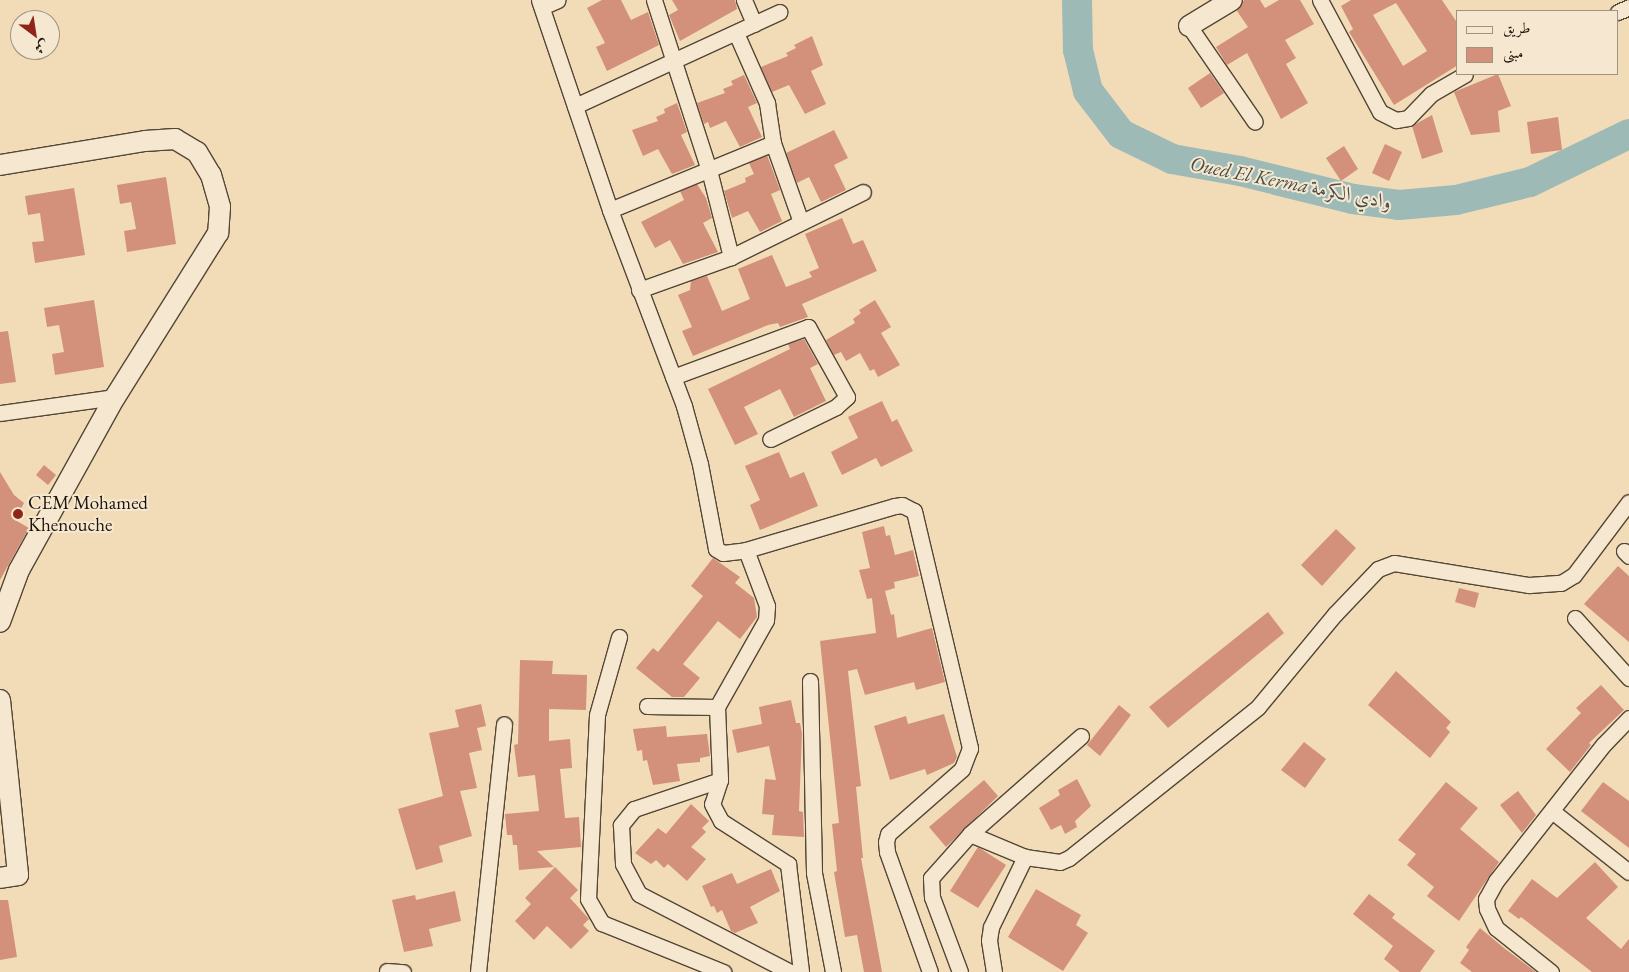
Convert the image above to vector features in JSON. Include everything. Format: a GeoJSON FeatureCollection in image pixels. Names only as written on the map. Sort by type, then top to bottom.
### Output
{"type":"FeatureCollection","features":[{"type":"Feature","properties":{"kind":"street"},"geometry":{"type":"LineString","coordinates":[[558,0],[541,3],[638,290],[673,377],[700,464],[716,549],[723,553],[746,550],[895,506],[902,505],[914,511],[970,748],[962,769],[888,834],[886,842],[887,852],[930,972]]}},
{"type":"Feature","properties":{"kind":"street"},"geometry":{"type":"LineString","coordinates":[[654,0],[709,170],[731,257]]}},
{"type":"Feature","properties":{"kind":"street"},"geometry":{"type":"LineString","coordinates":[[744,0],[754,24]]}},
{"type":"Feature","properties":{"kind":"street"},"geometry":{"type":"LineString","coordinates":[[1232,0],[1189,26],[1255,122]]}},
{"type":"Feature","properties":{"kind":"street"},"geometry":{"type":"LineString","coordinates":[[1320,0],[1380,112],[1396,120],[1408,118],[1431,94],[1463,75]]}},
{"type":"Feature","properties":{"kind":"street"},"geometry":{"type":"LineString","coordinates":[[576,106],[779,12]]}},
{"type":"Feature","properties":{"kind":"street"},"geometry":{"type":"LineString","coordinates":[[736,33],[767,103],[773,143],[801,222]]}},
{"type":"Feature","properties":{"kind":"street"},"geometry":{"type":"LineString","coordinates":[[0,165],[145,141],[175,139],[197,152],[211,175],[220,207],[218,233],[115,397],[19,570],[0,622]]}},
{"type":"Feature","properties":{"kind":"street"},"geometry":{"type":"LineString","coordinates":[[610,210],[773,143]]}},
{"type":"Feature","properties":{"kind":"street"},"geometry":{"type":"LineString","coordinates":[[638,290],[731,257],[863,192]]}},
{"type":"Feature","properties":{"kind":"street"},"geometry":{"type":"LineString","coordinates":[[673,377],[808,326],[848,397],[836,407],[770,439]]}},
{"type":"Feature","properties":{"kind":"street"},"geometry":{"type":"LineString","coordinates":[[0,413],[115,397]]}},
{"type":"Feature","properties":{"kind":"street"},"geometry":{"type":"LineString","coordinates":[[970,834],[1025,857],[1060,862],[1070,858],[1251,713],[1335,614],[1378,569],[1394,563],[1528,585],[1561,583],[1574,575],[1629,502]]}},
{"type":"Feature","properties":{"kind":"street"},"geometry":{"type":"LineString","coordinates":[[746,550],[767,606],[766,620],[716,707],[720,780],[712,804],[722,821],[788,864],[801,972]]}},
{"type":"Feature","properties":{"kind":"street"},"geometry":{"type":"LineString","coordinates":[[1574,618],[1629,678]]}},
{"type":"Feature","properties":{"kind":"street"},"geometry":{"type":"LineString","coordinates":[[619,637],[596,715],[588,899],[602,922],[723,972]]}},
{"type":"Feature","properties":{"kind":"street"},"geometry":{"type":"LineString","coordinates":[[810,681],[814,873],[833,972]]}},
{"type":"Feature","properties":{"kind":"street"},"geometry":{"type":"LineString","coordinates":[[0,700],[18,875],[0,878]]}},
{"type":"Feature","properties":{"kind":"street"},"geometry":{"type":"LineString","coordinates":[[647,706],[716,707]]}},
{"type":"Feature","properties":{"kind":"street"},"geometry":{"type":"LineString","coordinates":[[1552,972],[1496,928],[1487,910],[1486,898],[1496,880],[1604,744],[1629,718]]}},
{"type":"Feature","properties":{"kind":"street"},"geometry":{"type":"LineString","coordinates":[[478,972],[504,724]]}},
{"type":"Feature","properties":{"kind":"street"},"geometry":{"type":"LineString","coordinates":[[960,972],[932,897],[931,878],[946,858],[970,834],[1081,736]]}},
{"type":"Feature","properties":{"kind":"street"},"geometry":{"type":"LineString","coordinates":[[720,780],[634,809],[621,825],[623,864],[639,894],[790,972]]}},
{"type":"Feature","properties":{"kind":"street"},"geometry":{"type":"LineString","coordinates":[[1552,811],[1629,872]]}},
{"type":"Feature","properties":{"kind":"street"},"geometry":{"type":"LineString","coordinates":[[994,972],[989,940],[991,927],[1025,857]]}},
{"type":"Feature","properties":{"kind":"street"},"geometry":{"type":"LineString","coordinates":[[387,971],[403,972]]}},
{"type":"Feature","properties":{"kind":"building"},"geometry":{"type":"Polygon","coordinates":[[[602,0],[621,0],[631,20],[648,12],[659,45],[607,71],[596,47],[605,43],[587,8],[602,0]]]}},
{"type":"Feature","properties":{"kind":"building"},"geometry":{"type":"Polygon","coordinates":[[[672,0],[735,0],[737,9],[680,41],[669,15],[678,10],[672,0]]]}},
{"type":"Feature","properties":{"kind":"building"},"geometry":{"type":"Polygon","coordinates":[[[1244,0],[1260,0],[1265,8],[1279,0],[1300,0],[1314,24],[1285,40],[1296,58],[1286,64],[1308,103],[1281,119],[1247,53],[1227,65],[1216,47],[1248,27],[1237,11],[1244,0]]]}},
{"type":"Feature","properties":{"kind":"building"},"geometry":{"type":"Polygon","coordinates":[[[1351,0],[1442,0],[1456,21],[1456,66],[1394,105],[1349,32],[1353,29],[1341,6],[1351,0]],[[1396,3],[1373,15],[1403,66],[1427,51],[1396,3]]]}},
{"type":"Feature","properties":{"kind":"building"},"geometry":{"type":"Polygon","coordinates":[[[812,36],[823,65],[811,71],[826,104],[805,114],[789,85],[772,92],[761,67],[788,56],[786,53],[796,48],[794,45],[812,36]]]}},
{"type":"Feature","properties":{"kind":"building"},"geometry":{"type":"Polygon","coordinates":[[[1210,73],[1224,93],[1201,108],[1188,88],[1210,73]]]}},
{"type":"Feature","properties":{"kind":"building"},"geometry":{"type":"Polygon","coordinates":[[[744,75],[757,103],[748,107],[762,137],[740,147],[726,121],[710,128],[708,122],[704,124],[697,103],[725,93],[723,89],[733,85],[731,81],[744,75]]]}},
{"type":"Feature","properties":{"kind":"building"},"geometry":{"type":"Polygon","coordinates":[[[1498,75],[1511,106],[1498,111],[1500,132],[1471,135],[1454,92],[1498,75]]]}},
{"type":"Feature","properties":{"kind":"building"},"geometry":{"type":"Polygon","coordinates":[[[677,103],[687,132],[681,135],[695,165],[672,174],[658,149],[643,156],[632,130],[658,121],[656,117],[665,113],[664,109],[677,103]]]}},
{"type":"Feature","properties":{"kind":"building"},"geometry":{"type":"Polygon","coordinates":[[[1432,115],[1443,152],[1422,159],[1412,126],[1432,115]]]}},
{"type":"Feature","properties":{"kind":"building"},"geometry":{"type":"Polygon","coordinates":[[[1558,117],[1562,150],[1531,154],[1527,122],[1558,117]]]}},
{"type":"Feature","properties":{"kind":"building"},"geometry":{"type":"Polygon","coordinates":[[[834,130],[848,158],[834,165],[846,190],[821,202],[809,177],[797,183],[786,153],[834,130]]]}},
{"type":"Feature","properties":{"kind":"building"},"geometry":{"type":"Polygon","coordinates":[[[1385,144],[1402,152],[1389,181],[1372,173],[1385,144]]]}},
{"type":"Feature","properties":{"kind":"building"},"geometry":{"type":"Polygon","coordinates":[[[1344,146],[1358,169],[1341,181],[1326,158],[1344,146]]]}},
{"type":"Feature","properties":{"kind":"building"},"geometry":{"type":"Polygon","coordinates":[[[767,155],[780,190],[771,194],[782,221],[760,232],[748,211],[732,218],[724,191],[746,182],[745,178],[754,174],[749,163],[767,155]]]}},
{"type":"Feature","properties":{"kind":"building"},"geometry":{"type":"Polygon","coordinates":[[[166,177],[176,244],[127,252],[124,231],[136,229],[131,202],[120,204],[117,185],[166,177]]]}},
{"type":"Feature","properties":{"kind":"building"},"geometry":{"type":"Polygon","coordinates":[[[697,184],[706,198],[712,218],[703,223],[718,252],[683,264],[670,240],[655,248],[641,222],[684,200],[680,191],[697,184]]]}},
{"type":"Feature","properties":{"kind":"building"},"geometry":{"type":"Polygon","coordinates":[[[74,188],[85,255],[35,263],[32,242],[44,241],[40,213],[28,215],[25,196],[74,188]]]}},
{"type":"Feature","properties":{"kind":"building"},"geometry":{"type":"Polygon","coordinates":[[[842,218],[853,244],[863,240],[877,271],[802,304],[808,317],[780,327],[778,323],[768,325],[693,356],[682,331],[692,327],[678,295],[690,290],[691,281],[707,276],[722,311],[750,299],[738,269],[772,255],[786,287],[812,277],[809,272],[819,268],[805,234],[842,218]]]}},
{"type":"Feature","properties":{"kind":"building"},"geometry":{"type":"Polygon","coordinates":[[[94,300],[104,367],[55,375],[52,354],[64,352],[59,325],[47,327],[44,308],[94,300]]]}},
{"type":"Feature","properties":{"kind":"building"},"geometry":{"type":"Polygon","coordinates":[[[875,300],[891,327],[881,333],[900,365],[878,377],[874,369],[870,371],[860,353],[846,361],[841,352],[834,355],[826,340],[855,323],[853,319],[861,313],[859,310],[875,300]]]}},
{"type":"Feature","properties":{"kind":"building"},"geometry":{"type":"Polygon","coordinates":[[[8,331],[16,382],[0,384],[0,332],[8,331]]]}},
{"type":"Feature","properties":{"kind":"building"},"geometry":{"type":"Polygon","coordinates":[[[804,339],[818,364],[810,368],[826,401],[794,417],[780,389],[744,407],[758,434],[735,445],[708,389],[790,349],[788,344],[804,339]]]}},
{"type":"Feature","properties":{"kind":"building"},"geometry":{"type":"Polygon","coordinates":[[[882,401],[892,422],[897,419],[913,451],[881,467],[876,458],[842,475],[831,452],[858,438],[848,417],[882,401]]]}},
{"type":"Feature","properties":{"kind":"building"},"geometry":{"type":"Polygon","coordinates":[[[779,452],[790,478],[804,472],[818,506],[760,530],[750,505],[760,500],[745,466],[779,452]]]}},
{"type":"Feature","properties":{"kind":"building"},"geometry":{"type":"Polygon","coordinates":[[[44,465],[56,475],[48,485],[36,475],[44,465]]]}},
{"type":"Feature","properties":{"kind":"building"},"geometry":{"type":"Polygon","coordinates":[[[0,472],[14,495],[24,503],[15,520],[29,528],[0,580],[0,472]]]}},
{"type":"Feature","properties":{"kind":"building"},"geometry":{"type":"Polygon","coordinates":[[[884,526],[886,536],[890,535],[895,555],[913,550],[919,576],[894,582],[895,588],[885,591],[891,615],[894,614],[897,638],[932,628],[945,682],[916,690],[914,682],[865,695],[857,669],[848,671],[861,786],[856,787],[863,858],[861,858],[882,972],[864,972],[857,935],[845,937],[834,872],[837,871],[832,824],[839,823],[820,641],[876,633],[872,598],[867,599],[859,570],[870,568],[862,532],[884,526]]]}},
{"type":"Feature","properties":{"kind":"building"},"geometry":{"type":"Polygon","coordinates":[[[1336,529],[1356,548],[1322,586],[1301,565],[1336,529]]]}},
{"type":"Feature","properties":{"kind":"building"},"geometry":{"type":"Polygon","coordinates":[[[713,558],[740,577],[735,583],[754,598],[757,617],[740,639],[718,621],[683,664],[700,678],[684,697],[672,697],[636,668],[653,648],[658,652],[703,596],[691,586],[713,558]]]}},
{"type":"Feature","properties":{"kind":"building"},"geometry":{"type":"Polygon","coordinates":[[[1618,566],[1629,576],[1629,642],[1584,604],[1618,566]]]}},
{"type":"Feature","properties":{"kind":"building"},"geometry":{"type":"Polygon","coordinates":[[[1459,588],[1479,593],[1475,608],[1455,602],[1459,588]]]}},
{"type":"Feature","properties":{"kind":"building"},"geometry":{"type":"Polygon","coordinates":[[[1268,612],[1284,633],[1168,728],[1149,707],[1268,612]]]}},
{"type":"Feature","properties":{"kind":"building"},"geometry":{"type":"Polygon","coordinates":[[[520,660],[553,661],[552,674],[587,675],[586,710],[549,709],[549,741],[570,739],[572,768],[560,769],[565,818],[579,817],[581,847],[537,851],[554,867],[519,870],[517,845],[513,845],[512,835],[507,835],[505,814],[539,811],[535,775],[518,777],[514,745],[518,744],[520,660]]]}},
{"type":"Feature","properties":{"kind":"building"},"geometry":{"type":"Polygon","coordinates":[[[1396,671],[1451,722],[1446,728],[1450,732],[1430,758],[1368,705],[1396,671]]]}},
{"type":"Feature","properties":{"kind":"building"},"geometry":{"type":"Polygon","coordinates":[[[1601,685],[1624,710],[1589,743],[1591,745],[1570,772],[1546,749],[1581,713],[1576,708],[1601,685]]]}},
{"type":"Feature","properties":{"kind":"building"},"geometry":{"type":"Polygon","coordinates":[[[791,700],[796,723],[800,723],[802,733],[799,811],[803,812],[804,837],[772,835],[774,815],[762,814],[765,779],[776,780],[769,746],[737,753],[732,730],[762,724],[759,707],[791,700]]]}},
{"type":"Feature","properties":{"kind":"building"},"geometry":{"type":"Polygon","coordinates":[[[481,704],[486,726],[477,728],[482,750],[469,753],[477,788],[460,791],[472,836],[439,846],[443,862],[416,870],[398,809],[443,796],[429,733],[459,727],[455,710],[481,704]]]}},
{"type":"Feature","properties":{"kind":"building"},"geometry":{"type":"Polygon","coordinates":[[[1119,705],[1131,715],[1100,756],[1087,745],[1119,705]]]}},
{"type":"Feature","properties":{"kind":"building"},"geometry":{"type":"Polygon","coordinates":[[[944,714],[957,757],[954,763],[927,775],[925,769],[890,780],[874,726],[906,716],[908,724],[944,714]]]}},
{"type":"Feature","properties":{"kind":"building"},"geometry":{"type":"Polygon","coordinates":[[[666,726],[667,737],[707,734],[710,756],[700,758],[700,762],[677,764],[680,781],[653,785],[647,760],[643,761],[642,750],[637,751],[633,729],[666,726]]]}},
{"type":"Feature","properties":{"kind":"building"},"geometry":{"type":"Polygon","coordinates":[[[1304,742],[1326,759],[1305,788],[1281,770],[1304,742]]]}},
{"type":"Feature","properties":{"kind":"building"},"geometry":{"type":"Polygon","coordinates":[[[1077,779],[1091,806],[1075,821],[1077,827],[1065,834],[1061,825],[1051,830],[1039,808],[1060,795],[1058,790],[1077,779]]]}},
{"type":"Feature","properties":{"kind":"building"},"geometry":{"type":"Polygon","coordinates":[[[984,780],[998,796],[946,847],[929,827],[984,780]]]}},
{"type":"Feature","properties":{"kind":"building"},"geometry":{"type":"Polygon","coordinates":[[[1446,782],[1478,808],[1460,829],[1499,862],[1459,921],[1427,896],[1434,887],[1407,865],[1416,854],[1398,840],[1446,782]]]}},
{"type":"Feature","properties":{"kind":"building"},"geometry":{"type":"Polygon","coordinates":[[[1603,782],[1629,801],[1629,848],[1581,811],[1603,782]]]}},
{"type":"Feature","properties":{"kind":"building"},"geometry":{"type":"Polygon","coordinates":[[[1518,791],[1536,815],[1522,833],[1500,805],[1518,791]]]}},
{"type":"Feature","properties":{"kind":"building"},"geometry":{"type":"Polygon","coordinates":[[[691,804],[709,821],[702,828],[706,832],[691,847],[706,859],[687,881],[668,864],[664,868],[656,860],[651,864],[635,853],[658,828],[666,834],[691,804]]]}},
{"type":"Feature","properties":{"kind":"building"},"geometry":{"type":"Polygon","coordinates":[[[978,847],[1006,865],[978,908],[950,891],[978,847]]]}},
{"type":"Feature","properties":{"kind":"building"},"geometry":{"type":"Polygon","coordinates":[[[1595,862],[1618,887],[1586,918],[1621,949],[1629,939],[1629,972],[1592,972],[1521,917],[1519,919],[1508,911],[1532,879],[1557,898],[1595,862]]]}},
{"type":"Feature","properties":{"kind":"building"},"geometry":{"type":"Polygon","coordinates":[[[555,867],[578,890],[570,898],[589,919],[583,925],[589,931],[571,949],[547,926],[534,940],[515,921],[531,904],[525,898],[555,867]]]}},
{"type":"Feature","properties":{"kind":"building"},"geometry":{"type":"Polygon","coordinates":[[[771,869],[780,891],[750,907],[758,923],[735,933],[731,931],[722,910],[717,913],[714,906],[711,907],[702,886],[732,873],[737,884],[771,869]]]}},
{"type":"Feature","properties":{"kind":"building"},"geometry":{"type":"Polygon","coordinates":[[[1036,889],[1081,915],[1076,925],[1088,933],[1063,971],[1008,937],[1036,889]]]}},
{"type":"Feature","properties":{"kind":"building"},"geometry":{"type":"Polygon","coordinates":[[[455,891],[461,921],[429,929],[433,946],[404,952],[392,900],[415,895],[416,900],[455,891]]]}},
{"type":"Feature","properties":{"kind":"building"},"geometry":{"type":"Polygon","coordinates":[[[1369,894],[1395,914],[1392,918],[1435,951],[1420,972],[1400,972],[1384,959],[1393,946],[1353,914],[1369,894]]]}},
{"type":"Feature","properties":{"kind":"building"},"geometry":{"type":"Polygon","coordinates":[[[0,900],[8,900],[17,957],[0,960],[0,900]]]}},
{"type":"Feature","properties":{"kind":"building"},"geometry":{"type":"Polygon","coordinates":[[[1480,928],[1536,972],[1472,972],[1460,963],[1469,950],[1466,947],[1480,928]]]}},
{"type":"Feature","properties":{"kind":"waterway","name":"Oued El Kerma وادي الكرمة"},"geometry":{"type":"LineString","coordinates":[[1077,0],[1078,50],[1088,91],[1121,134],[1172,159],[1240,171],[1353,199],[1399,205],[1456,200],[1530,182],[1629,134]]}},
{"type":"Feature","properties":{"kind":"place","name":"CEM Mohamed Khenouche"},"geometry":{"type":"Point","coordinates":[18,514]}}]}
